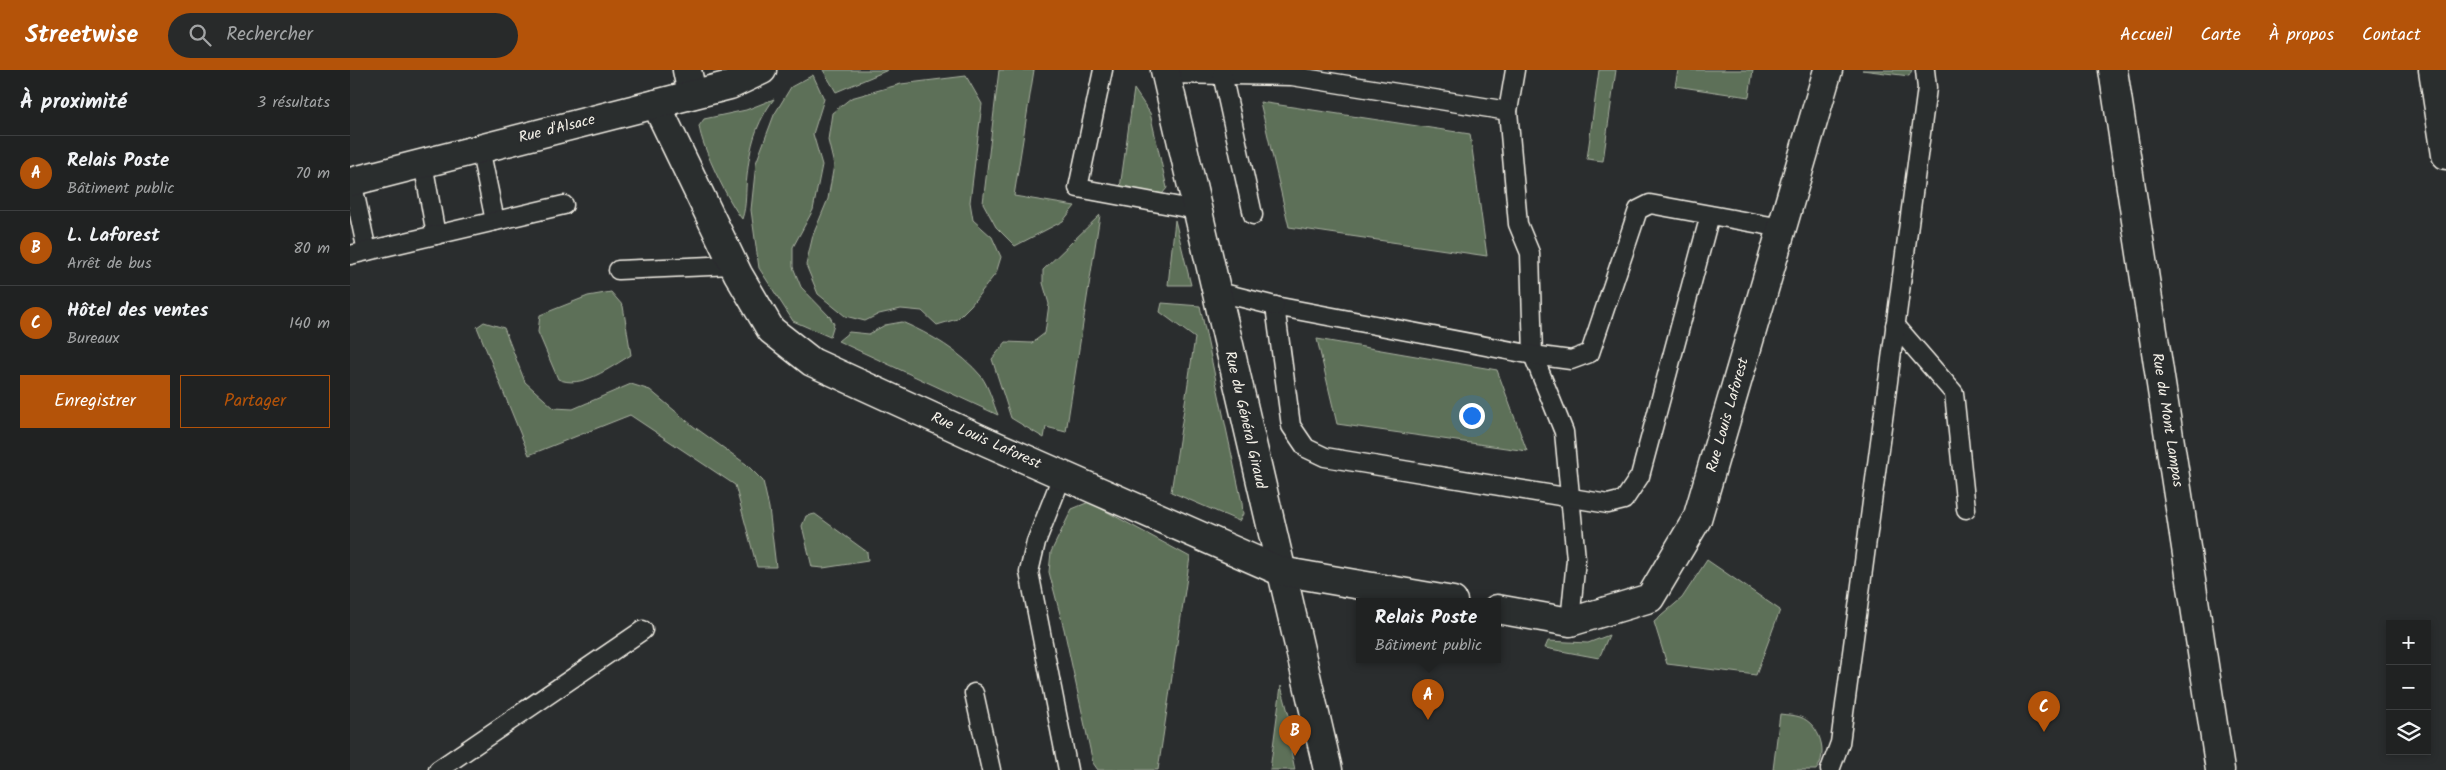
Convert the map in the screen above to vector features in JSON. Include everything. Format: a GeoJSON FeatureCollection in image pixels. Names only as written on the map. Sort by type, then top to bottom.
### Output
{"type":"FeatureCollection","features":[{"type":"Feature","properties":{"kind":"street","name":"Rue d'Alsace"},"geometry":{"type":"LineString","coordinates":[[351,181],[656,104],[690,82],[730,85],[762,70]]}},
{"type":"Feature","properties":{"kind":"street","name":"Rue Louis Laforest"},"geometry":{"type":"LineString","coordinates":[[1501,610],[1570,622],[1650,598],[1698,520],[1828,70]]}},
{"type":"Feature","properties":{"kind":"street","name":"Rue du Mont Lampas"},"geometry":{"type":"LineString","coordinates":[[2113,70],[2220,770]]}},
{"type":"Feature","properties":{"kind":"street"},"geometry":{"type":"LineString","coordinates":[[2433,70],[2446,155]]}},
{"type":"Feature","properties":{"kind":"street","name":"Rue du Général Giraud"},"geometry":{"type":"LineString","coordinates":[[1165,72],[1328,770]]}},
{"type":"Feature","properties":{"kind":"street","name":"Rue Louis Laforest"},"geometry":{"type":"LineString","coordinates":[[656,104],[734,265],[771,330],[812,362],[1058,474],[1280,571],[1436,598]]}},
{"type":"Feature","properties":{"kind":"lane"},"geometry":{"type":"LineString","coordinates":[[1103,70],[1078,188],[1197,210]]}},
{"type":"Feature","properties":{"kind":"lane"},"geometry":{"type":"LineString","coordinates":[[1515,70],[1508,111],[1518,224],[1530,253],[1533,355],[1564,432],[1576,559],[1570,622]]}},
{"type":"Feature","properties":{"kind":"lane"},"geometry":{"type":"LineString","coordinates":[[1830,770],[1840,744],[1927,88],[1925,70]]}},
{"type":"Feature","properties":{"kind":"lane"},"geometry":{"type":"LineString","coordinates":[[1165,72],[1292,76],[1508,111]]}},
{"type":"Feature","properties":{"kind":"lane"},"geometry":{"type":"LineString","coordinates":[[1222,74],[1253,215]]}},
{"type":"Feature","properties":{"kind":"lane"},"geometry":{"type":"LineString","coordinates":[[480,148],[495,221]]}},
{"type":"Feature","properties":{"kind":"lane"},"geometry":{"type":"LineString","coordinates":[[423,163],[436,235]]}},
{"type":"Feature","properties":{"kind":"lane"},"geometry":{"type":"LineString","coordinates":[[351,181],[359,253],[564,205]]}},
{"type":"Feature","properties":{"kind":"lane"},"geometry":{"type":"LineString","coordinates":[[1215,291],[1275,306],[1533,355],[1571,360],[1590,353],[1638,210],[1650,204],[1782,228]]}},
{"type":"Feature","properties":{"kind":"lane"},"geometry":{"type":"LineString","coordinates":[[1275,306],[1291,426],[1306,448],[1324,457],[1608,504],[1624,500],[1640,476],[1710,215]]}},
{"type":"Feature","properties":{"kind":"lane"},"geometry":{"type":"LineString","coordinates":[[618,270],[734,265]]}},
{"type":"Feature","properties":{"kind":"lane"},"geometry":{"type":"LineString","coordinates":[[1895,325],[1954,393],[1966,509]]}},
{"type":"Feature","properties":{"kind":"lane"},"geometry":{"type":"LineString","coordinates":[[1058,474],[1036,542],[1029,572],[1068,770]]}},
{"type":"Feature","properties":{"kind":"lane"},"geometry":{"type":"LineString","coordinates":[[438,770],[643,630]]}},
{"type":"Feature","properties":{"kind":"lane"},"geometry":{"type":"LineString","coordinates":[[974,693],[991,770]]}},
{"type":"Feature","properties":{"kind":"green space"},"geometry":{"type":"Polygon","coordinates":[[[823,70],[888,70],[836,92],[823,70]]]}},
{"type":"Feature","properties":{"kind":"green space"},"geometry":{"type":"Polygon","coordinates":[[[999,70],[1034,70],[1014,196],[1075,206],[1063,221],[1015,246],[996,227],[983,203],[999,70]]]}},
{"type":"Feature","properties":{"kind":"green space"},"geometry":{"type":"Polygon","coordinates":[[[1599,70],[1616,70],[1603,161],[1587,159],[1599,70]]]}},
{"type":"Feature","properties":{"kind":"green space"},"geometry":{"type":"Polygon","coordinates":[[[1678,70],[1753,70],[1749,97],[1675,86],[1678,70]]]}},
{"type":"Feature","properties":{"kind":"green space"},"geometry":{"type":"Polygon","coordinates":[[[1862,70],[1912,70],[1909,76],[1862,70]]]}},
{"type":"Feature","properties":{"kind":"green space"},"geometry":{"type":"Polygon","coordinates":[[[813,75],[824,99],[813,134],[822,165],[813,210],[793,247],[793,267],[801,287],[830,317],[834,324],[830,337],[793,321],[759,268],[751,210],[756,163],[774,115],[791,87],[813,75]]]}},
{"type":"Feature","properties":{"kind":"green space"},"geometry":{"type":"Polygon","coordinates":[[[966,76],[982,104],[970,202],[973,220],[992,237],[1001,257],[996,273],[971,305],[957,319],[937,325],[922,311],[901,309],[879,314],[865,321],[845,316],[818,294],[806,265],[813,235],[828,199],[834,165],[828,140],[832,113],[851,98],[901,84],[966,76]]]}},
{"type":"Feature","properties":{"kind":"green space"},"geometry":{"type":"Polygon","coordinates":[[[1134,89],[1150,113],[1167,188],[1162,194],[1120,188],[1134,89]]]}},
{"type":"Feature","properties":{"kind":"green space"},"geometry":{"type":"Polygon","coordinates":[[[774,99],[758,126],[752,145],[742,219],[716,174],[699,126],[704,119],[746,110],[774,99]]]}},
{"type":"Feature","properties":{"kind":"green space"},"geometry":{"type":"Polygon","coordinates":[[[1260,102],[1470,134],[1487,256],[1289,227],[1260,102]]]}},
{"type":"Feature","properties":{"kind":"green space"},"geometry":{"type":"Polygon","coordinates":[[[1100,215],[1066,432],[1046,427],[1044,438],[1011,418],[992,359],[1006,342],[1032,343],[1045,333],[1049,304],[1043,283],[1043,270],[1100,215]]]}},
{"type":"Feature","properties":{"kind":"green space"},"geometry":{"type":"Polygon","coordinates":[[[1175,220],[1191,285],[1168,285],[1175,220]]]}},
{"type":"Feature","properties":{"kind":"green space"},"geometry":{"type":"Polygon","coordinates":[[[611,292],[623,306],[631,355],[596,376],[576,382],[558,379],[538,332],[540,315],[588,296],[611,292]]]}},
{"type":"Feature","properties":{"kind":"green space"},"geometry":{"type":"Polygon","coordinates":[[[1162,303],[1200,306],[1242,503],[1243,514],[1239,521],[1171,492],[1195,338],[1160,312],[1162,303]]]}},
{"type":"Feature","properties":{"kind":"green space"},"geometry":{"type":"Polygon","coordinates":[[[484,322],[504,328],[525,382],[554,408],[573,409],[631,384],[650,390],[693,426],[746,464],[763,481],[769,508],[776,567],[757,567],[735,485],[630,415],[529,455],[477,327],[484,322]]]}},
{"type":"Feature","properties":{"kind":"green space"},"geometry":{"type":"Polygon","coordinates":[[[902,322],[944,344],[973,367],[986,385],[998,415],[838,341],[849,332],[869,334],[885,325],[902,322]]]}},
{"type":"Feature","properties":{"kind":"green space"},"geometry":{"type":"Polygon","coordinates":[[[1317,339],[1497,370],[1527,451],[1337,424],[1317,339]]]}},
{"type":"Feature","properties":{"kind":"green space"},"geometry":{"type":"Polygon","coordinates":[[[1089,502],[1190,557],[1158,770],[1098,770],[1093,763],[1064,629],[1049,572],[1051,552],[1072,509],[1089,502]]]}},
{"type":"Feature","properties":{"kind":"green space"},"geometry":{"type":"Polygon","coordinates":[[[815,514],[867,552],[868,561],[823,568],[812,567],[802,526],[806,516],[815,514]]]}},
{"type":"Feature","properties":{"kind":"green space"},"geometry":{"type":"Polygon","coordinates":[[[1707,560],[1780,610],[1756,675],[1667,664],[1654,622],[1682,598],[1707,560]]]}},
{"type":"Feature","properties":{"kind":"green space"},"geometry":{"type":"Polygon","coordinates":[[[1609,635],[1599,658],[1545,648],[1548,641],[1588,643],[1609,635]]]}},
{"type":"Feature","properties":{"kind":"green space"},"geometry":{"type":"Polygon","coordinates":[[[1281,686],[1298,749],[1291,751],[1295,770],[1270,770],[1281,686]]]}},
{"type":"Feature","properties":{"kind":"green space"},"geometry":{"type":"Polygon","coordinates":[[[1780,714],[1800,717],[1813,726],[1822,748],[1822,756],[1816,770],[1773,770],[1780,714]]]}},
{"type":"Feature","properties":{"kind":"place","name":"Relais Poste"},"geometry":{"type":"Point","coordinates":[1428,720]}},
{"type":"Feature","properties":{"kind":"place","name":"Hôtel des ventes"},"geometry":{"type":"Point","coordinates":[2044,732]}},
{"type":"Feature","properties":{"kind":"place","name":"L. Laforest"},"geometry":{"type":"Point","coordinates":[1295,756]}}]}
